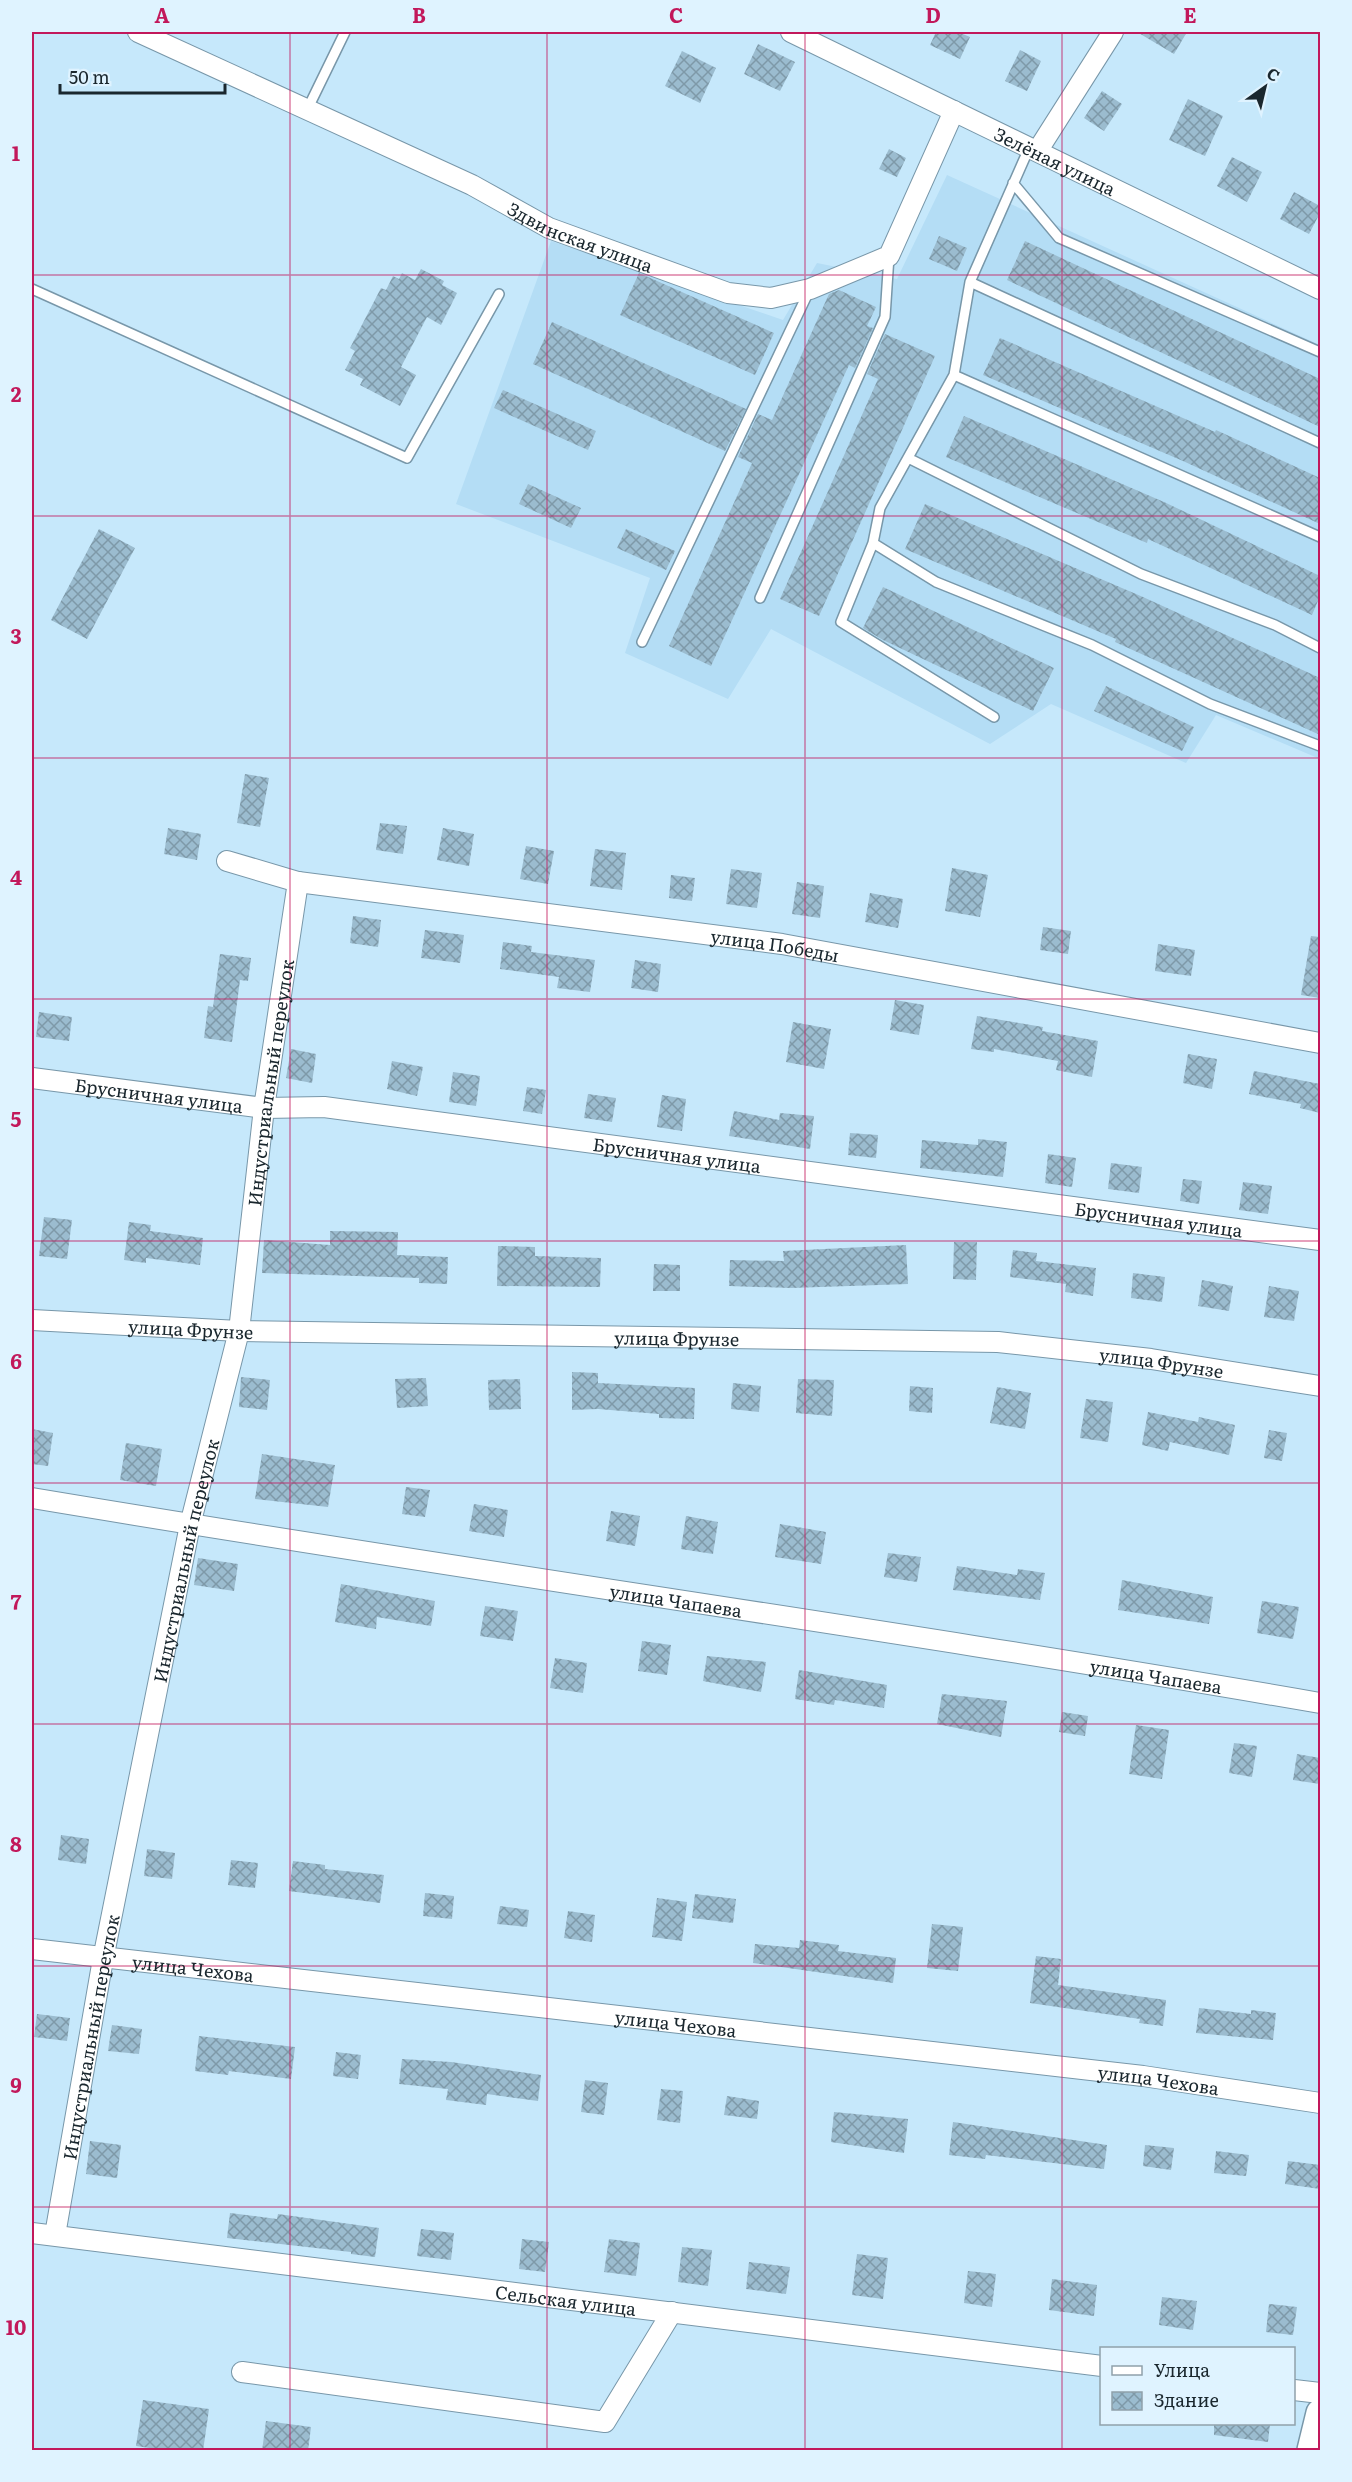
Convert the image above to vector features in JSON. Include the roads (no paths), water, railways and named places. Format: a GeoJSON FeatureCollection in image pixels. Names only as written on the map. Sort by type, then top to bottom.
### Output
{"type":"FeatureCollection","features":[{"type":"Feature","properties":{"kind":"street","name":"Здвинская улица"},"geometry":{"type":"LineString","coordinates":[[138,32],[472,185],[549,228],[728,293],[771,298],[810,289],[890,256]]}},
{"type":"Feature","properties":{"kind":"street","name":"Зелёная улица"},"geometry":{"type":"LineString","coordinates":[[791,32],[1034,148],[1320,289]]}},
{"type":"Feature","properties":{"kind":"street"},"geometry":{"type":"LineString","coordinates":[[1034,148],[1113,32]]}},
{"type":"Feature","properties":{"kind":"street"},"geometry":{"type":"LineString","coordinates":[[890,256],[954,111]]}},
{"type":"Feature","properties":{"kind":"street","name":"улица Победы"},"geometry":{"type":"LineString","coordinates":[[227,861],[298,882],[782,944],[1320,1043]]}},
{"type":"Feature","properties":{"kind":"street","name":"Индустриальный переулок"},"geometry":{"type":"LineString","coordinates":[[55,2235],[104,1959],[190,1525],[239,1331],[264,1108],[298,882]]}},
{"type":"Feature","properties":{"kind":"street","name":"Брусничная улица"},"geometry":{"type":"LineString","coordinates":[[32,1078],[264,1108],[324,1107],[1320,1240]]}},
{"type":"Feature","properties":{"kind":"street","name":"улица Фрунзе"},"geometry":{"type":"LineString","coordinates":[[32,1320],[239,1331],[998,1342],[1151,1359],[1320,1386]]}},
{"type":"Feature","properties":{"kind":"street","name":"улица Чапаева"},"geometry":{"type":"LineString","coordinates":[[32,1498],[810,1622],[1028,1653],[1320,1703]]}},
{"type":"Feature","properties":{"kind":"street","name":"улица Чехова"},"geometry":{"type":"LineString","coordinates":[[32,1949],[1143,2076],[1320,2103]]}},
{"type":"Feature","properties":{"kind":"street","name":"Сельская улица"},"geometry":{"type":"LineString","coordinates":[[32,2233],[1100,2366]]}},
{"type":"Feature","properties":{"kind":"street"},"geometry":{"type":"LineString","coordinates":[[242,2372],[605,2422],[672,2312]]}},
{"type":"Feature","properties":{"kind":"street"},"geometry":{"type":"LineString","coordinates":[[1295,2390],[1320,2393]]}},
{"type":"Feature","properties":{"kind":"street"},"geometry":{"type":"LineString","coordinates":[[1311,2451],[1320,2413]]}},
{"type":"Feature","properties":{"kind":"lane"},"geometry":{"type":"LineString","coordinates":[[308,108],[345,32]]}},
{"type":"Feature","properties":{"kind":"lane"},"geometry":{"type":"LineString","coordinates":[[994,717],[841,622],[873,543],[879,508],[954,375],[970,282],[1013,183],[1034,148]]}},
{"type":"Feature","properties":{"kind":"lane"},"geometry":{"type":"LineString","coordinates":[[1013,183],[1059,238],[1320,352]]}},
{"type":"Feature","properties":{"kind":"lane"},"geometry":{"type":"LineString","coordinates":[[760,598],[885,317],[890,256]]}},
{"type":"Feature","properties":{"kind":"lane"},"geometry":{"type":"LineString","coordinates":[[970,282],[1320,443]]}},
{"type":"Feature","properties":{"kind":"lane"},"geometry":{"type":"LineString","coordinates":[[32,289],[407,458],[499,294]]}},
{"type":"Feature","properties":{"kind":"lane"},"geometry":{"type":"LineString","coordinates":[[642,642],[810,289]]}},
{"type":"Feature","properties":{"kind":"lane"},"geometry":{"type":"LineString","coordinates":[[954,375],[1320,537]]}},
{"type":"Feature","properties":{"kind":"lane"},"geometry":{"type":"LineString","coordinates":[[908,458],[1141,574],[1275,625],[1320,648]]}},
{"type":"Feature","properties":{"kind":"lane"},"geometry":{"type":"LineString","coordinates":[[873,543],[936,582],[1092,645],[1210,704],[1320,746]]}}]}
